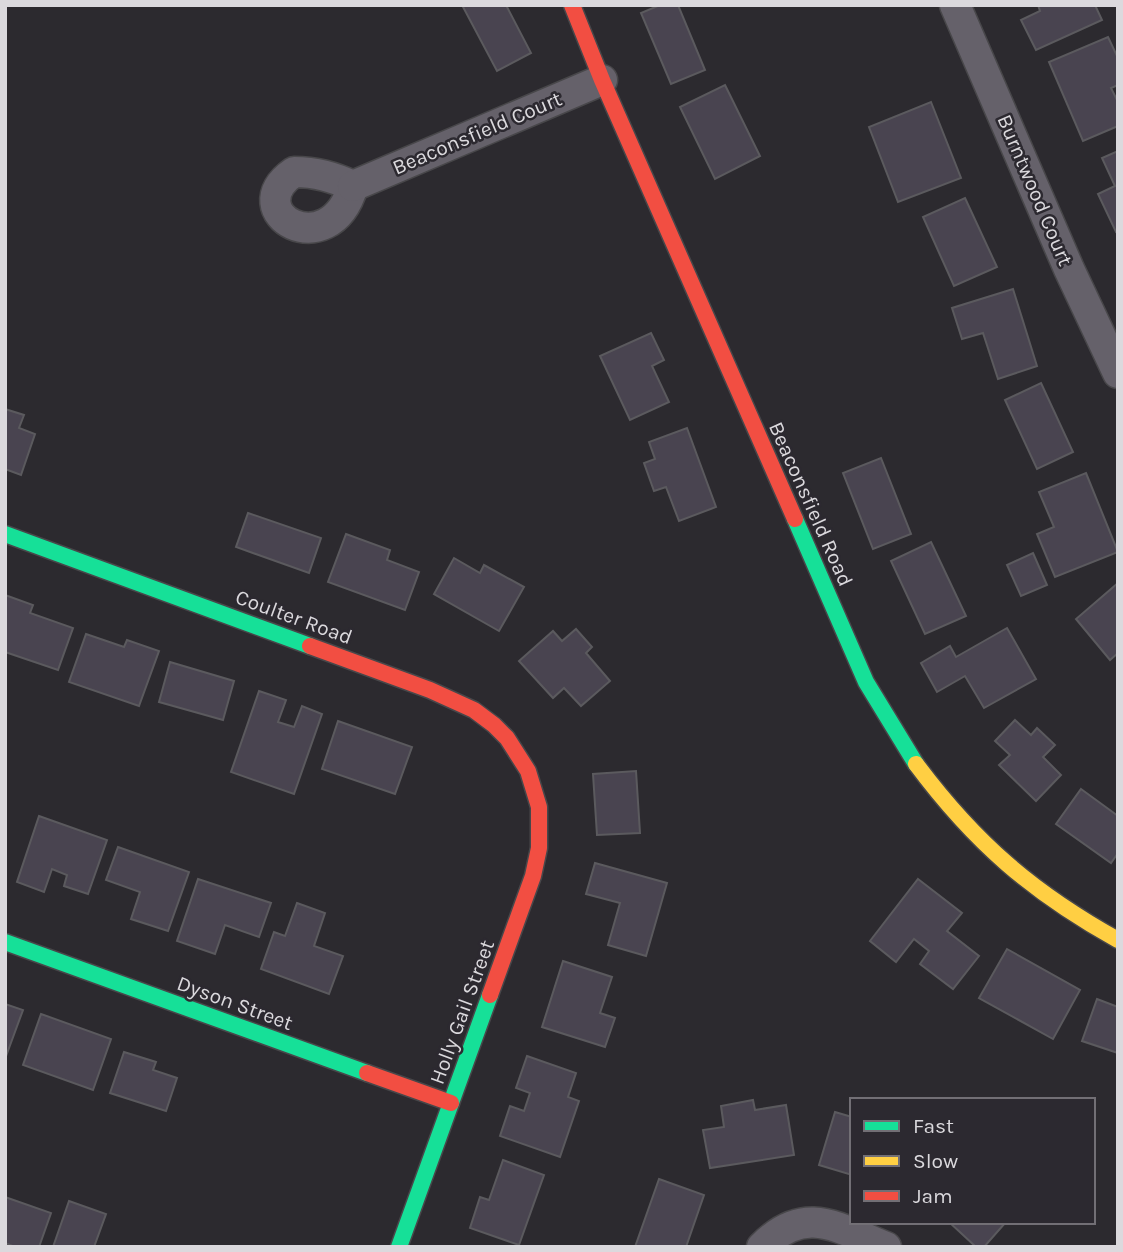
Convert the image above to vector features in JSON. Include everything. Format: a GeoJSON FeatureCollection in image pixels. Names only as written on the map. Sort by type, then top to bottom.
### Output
{"type":"FeatureCollection","features":[{"type":"Feature","properties":{"kind":"street","name":"Beaconsfield Road"},"geometry":{"type":"LineString","coordinates":[[572,5],[602,80],[866,682],[887,723],[933,790],[997,860],[1042,896],[1090,927],[1118,940]]}},
{"type":"Feature","properties":{"kind":"street","name":"Burntwood Court"},"geometry":{"type":"LineString","coordinates":[[955,5],[1069,268],[1118,373]]}},
{"type":"Feature","properties":{"kind":"street","name":"Beaconsfield Court"},"geometry":{"type":"LineString","coordinates":[[353,187],[602,80]]}},
{"type":"Feature","properties":{"kind":"street","name":"Coulter Road"},"geometry":{"type":"LineString","coordinates":[[5,534],[430,690],[479,713],[504,734],[517,751],[534,787]]}},
{"type":"Feature","properties":{"kind":"street","name":"Holly Gail Street"},"geometry":{"type":"LineString","coordinates":[[399,1247],[533,876],[540,844],[541,823],[534,787]]}},
{"type":"Feature","properties":{"kind":"street","name":"Dyson Street"},"geometry":{"type":"LineString","coordinates":[[5,942],[451,1103]]}},
{"type":"Feature","properties":{"kind":"street"},"geometry":{"type":"LineString","coordinates":[[762,1247],[776,1233],[794,1224],[814,1221],[886,1247]]}},
{"type":"Feature","properties":{"kind":"building"},"geometry":{"type":"Polygon","coordinates":[[[462,5],[506,5],[531,53],[497,71],[462,5]]]}},
{"type":"Feature","properties":{"kind":"building"},"geometry":{"type":"Polygon","coordinates":[[[660,5],[678,5],[705,70],[671,84],[641,13],[660,5]]]}},
{"type":"Feature","properties":{"kind":"building"},"geometry":{"type":"Polygon","coordinates":[[[1038,5],[1095,5],[1102,20],[1036,50],[1021,20],[1040,11],[1038,5]]]}},
{"type":"Feature","properties":{"kind":"building"},"geometry":{"type":"Polygon","coordinates":[[[1108,37],[1118,58],[1118,85],[1111,88],[1118,102],[1118,126],[1083,141],[1049,62],[1108,37]]]}},
{"type":"Feature","properties":{"kind":"building"},"geometry":{"type":"Polygon","coordinates":[[[725,85],[760,156],[715,179],[680,107],[725,85]]]}},
{"type":"Feature","properties":{"kind":"building"},"geometry":{"type":"Polygon","coordinates":[[[931,102],[961,178],[898,202],[869,127],[931,102]]]}},
{"type":"Feature","properties":{"kind":"building"},"geometry":{"type":"Polygon","coordinates":[[[1118,151],[1116,232],[1098,194],[1115,186],[1102,158],[1118,151]]]}},
{"type":"Feature","properties":{"kind":"building"},"geometry":{"type":"Polygon","coordinates":[[[965,198],[997,267],[954,286],[923,217],[965,198]]]}},
{"type":"Feature","properties":{"kind":"building"},"geometry":{"type":"Polygon","coordinates":[[[1013,289],[1037,366],[998,379],[983,333],[962,339],[952,308],[1013,289]]]}},
{"type":"Feature","properties":{"kind":"building"},"geometry":{"type":"Polygon","coordinates":[[[651,333],[664,360],[652,366],[669,402],[630,420],[600,356],[651,333]]]}},
{"type":"Feature","properties":{"kind":"building"},"geometry":{"type":"Polygon","coordinates":[[[1041,383],[1073,452],[1037,469],[1005,400],[1041,383]]]}},
{"type":"Feature","properties":{"kind":"building"},"geometry":{"type":"Polygon","coordinates":[[[5,409],[24,415],[19,428],[35,434],[21,475],[5,469],[5,409]]]}},
{"type":"Feature","properties":{"kind":"building"},"geometry":{"type":"Polygon","coordinates":[[[687,428],[716,507],[679,521],[666,487],[654,491],[644,463],[655,459],[649,442],[687,428]]]}},
{"type":"Feature","properties":{"kind":"building"},"geometry":{"type":"Polygon","coordinates":[[[881,458],[911,534],[873,549],[843,473],[881,458]]]}},
{"type":"Feature","properties":{"kind":"building"},"geometry":{"type":"Polygon","coordinates":[[[1086,473],[1118,552],[1055,577],[1037,534],[1054,527],[1039,492],[1086,473]]]}},
{"type":"Feature","properties":{"kind":"building"},"geometry":{"type":"Polygon","coordinates":[[[248,513],[321,538],[309,573],[236,547],[248,513]]]}},
{"type":"Feature","properties":{"kind":"building"},"geometry":{"type":"Polygon","coordinates":[[[346,534],[390,550],[387,560],[419,572],[405,610],[328,582],[346,534]]]}},
{"type":"Feature","properties":{"kind":"building"},"geometry":{"type":"Polygon","coordinates":[[[931,542],[966,616],[925,634],[891,561],[931,542]]]}},
{"type":"Feature","properties":{"kind":"building"},"geometry":{"type":"Polygon","coordinates":[[[1033,553],[1047,585],[1021,596],[1007,565],[1033,553]]]}},
{"type":"Feature","properties":{"kind":"building"},"geometry":{"type":"Polygon","coordinates":[[[454,558],[480,573],[484,565],[524,587],[499,631],[434,594],[454,558]]]}},
{"type":"Feature","properties":{"kind":"building"},"geometry":{"type":"Polygon","coordinates":[[[1118,583],[1118,653],[1110,660],[1076,619],[1118,583]]]}},
{"type":"Feature","properties":{"kind":"building"},"geometry":{"type":"Polygon","coordinates":[[[5,595],[33,605],[30,613],[73,628],[58,670],[5,652],[5,595]]]}},
{"type":"Feature","properties":{"kind":"building"},"geometry":{"type":"Polygon","coordinates":[[[1007,628],[1036,679],[984,708],[965,676],[937,692],[921,663],[950,646],[956,657],[1007,628]]]}},
{"type":"Feature","properties":{"kind":"building"},"geometry":{"type":"Polygon","coordinates":[[[576,629],[592,647],[586,653],[610,681],[581,706],[564,688],[553,698],[519,661],[553,631],[562,641],[576,629]]]}},
{"type":"Feature","properties":{"kind":"building"},"geometry":{"type":"Polygon","coordinates":[[[86,634],[124,647],[127,640],[159,651],[139,706],[69,682],[86,634]]]}},
{"type":"Feature","properties":{"kind":"building"},"geometry":{"type":"Polygon","coordinates":[[[170,662],[234,681],[223,720],[159,702],[170,662]]]}},
{"type":"Feature","properties":{"kind":"building"},"geometry":{"type":"Polygon","coordinates":[[[259,691],[286,700],[278,722],[294,727],[302,706],[322,714],[294,794],[231,772],[259,691]]]}},
{"type":"Feature","properties":{"kind":"building"},"geometry":{"type":"Polygon","coordinates":[[[1015,720],[1031,735],[1037,728],[1055,745],[1043,757],[1061,775],[1036,801],[999,765],[1010,755],[995,741],[1015,720]]]}},
{"type":"Feature","properties":{"kind":"building"},"geometry":{"type":"Polygon","coordinates":[[[338,721],[412,747],[395,794],[322,769],[338,721]]]}},
{"type":"Feature","properties":{"kind":"building"},"geometry":{"type":"Polygon","coordinates":[[[636,771],[640,833],[597,835],[593,774],[636,771]]]}},
{"type":"Feature","properties":{"kind":"building"},"geometry":{"type":"Polygon","coordinates":[[[1081,789],[1118,816],[1118,853],[1111,863],[1056,824],[1081,789]]]}},
{"type":"Feature","properties":{"kind":"building"},"geometry":{"type":"Polygon","coordinates":[[[39,816],[107,840],[88,894],[64,886],[67,875],[52,869],[44,892],[17,882],[39,816]]]}},
{"type":"Feature","properties":{"kind":"building"},"geometry":{"type":"Polygon","coordinates":[[[118,847],[189,872],[168,931],[131,919],[140,892],[106,880],[118,847]]]}},
{"type":"Feature","properties":{"kind":"building"},"geometry":{"type":"Polygon","coordinates":[[[595,863],[667,883],[646,956],[608,945],[620,903],[586,894],[595,863]]]}},
{"type":"Feature","properties":{"kind":"building"},"geometry":{"type":"Polygon","coordinates":[[[198,879],[271,903],[259,937],[225,925],[215,954],[177,941],[198,879]]]}},
{"type":"Feature","properties":{"kind":"building"},"geometry":{"type":"Polygon","coordinates":[[[918,879],[962,913],[947,931],[979,956],[953,989],[920,964],[929,951],[914,939],[896,962],[870,941],[918,879]]]}},
{"type":"Feature","properties":{"kind":"building"},"geometry":{"type":"Polygon","coordinates":[[[297,903],[325,913],[314,946],[343,956],[329,994],[261,969],[274,932],[285,936],[297,903]]]}},
{"type":"Feature","properties":{"kind":"building"},"geometry":{"type":"Polygon","coordinates":[[[1007,949],[1080,990],[1053,1039],[979,998],[1007,949]]]}},
{"type":"Feature","properties":{"kind":"building"},"geometry":{"type":"Polygon","coordinates":[[[563,961],[612,977],[600,1013],[615,1018],[605,1047],[542,1027],[563,961]]]}},
{"type":"Feature","properties":{"kind":"building"},"geometry":{"type":"Polygon","coordinates":[[[1097,999],[1118,1007],[1118,1053],[1082,1041],[1097,999]]]}},
{"type":"Feature","properties":{"kind":"building"},"geometry":{"type":"Polygon","coordinates":[[[5,1004],[23,1010],[5,1059],[5,1004]]]}},
{"type":"Feature","properties":{"kind":"building"},"geometry":{"type":"Polygon","coordinates":[[[41,1014],[111,1039],[93,1090],[23,1065],[41,1014]]]}},
{"type":"Feature","properties":{"kind":"building"},"geometry":{"type":"Polygon","coordinates":[[[124,1052],[156,1062],[153,1070],[177,1078],[166,1111],[110,1093],[124,1052]]]}},
{"type":"Feature","properties":{"kind":"building"},"geometry":{"type":"Polygon","coordinates":[[[527,1056],[576,1073],[568,1097],[579,1101],[560,1157],[500,1136],[510,1106],[524,1111],[530,1093],[516,1088],[527,1056]]]}},
{"type":"Feature","properties":{"kind":"building"},"geometry":{"type":"Polygon","coordinates":[[[753,1100],[755,1110],[786,1105],[794,1155],[710,1168],[703,1130],[724,1127],[721,1106],[753,1100]]]}},
{"type":"Feature","properties":{"kind":"building"},"geometry":{"type":"Polygon","coordinates":[[[835,1112],[850,1116],[850,1174],[819,1165],[835,1112]]]}},
{"type":"Feature","properties":{"kind":"building"},"geometry":{"type":"Polygon","coordinates":[[[503,1160],[544,1175],[519,1245],[470,1228],[480,1197],[489,1200],[503,1160]]]}},
{"type":"Feature","properties":{"kind":"building"},"geometry":{"type":"Polygon","coordinates":[[[659,1179],[704,1195],[686,1247],[635,1247],[659,1179]]]}},
{"type":"Feature","properties":{"kind":"building"},"geometry":{"type":"Polygon","coordinates":[[[5,1197],[51,1213],[39,1247],[15,1247],[5,1243],[5,1197]]]}},
{"type":"Feature","properties":{"kind":"building"},"geometry":{"type":"Polygon","coordinates":[[[69,1201],[106,1214],[94,1247],[53,1247],[69,1201]]]}},
{"type":"Feature","properties":{"kind":"building"},"geometry":{"type":"Polygon","coordinates":[[[951,1224],[1004,1224],[984,1247],[976,1247],[951,1224]]]}},
{"type":"Feature","properties":{"kind":"traffic: fast"},"geometry":{"type":"LineString","coordinates":[[795,519],[866,682],[916,764]]}},
{"type":"Feature","properties":{"kind":"traffic: fast"},"geometry":{"type":"LineString","coordinates":[[5,534],[310,646]]}},
{"type":"Feature","properties":{"kind":"traffic: fast"},"geometry":{"type":"LineString","coordinates":[[5,942],[367,1073]]}},
{"type":"Feature","properties":{"kind":"traffic: fast"},"geometry":{"type":"LineString","coordinates":[[399,1247],[490,995]]}},
{"type":"Feature","properties":{"kind":"traffic: slow"},"geometry":{"type":"LineString","coordinates":[[916,764],[960,818],[1007,864],[1058,903],[1118,940]]}},
{"type":"Feature","properties":{"kind":"traffic: jam"},"geometry":{"type":"LineString","coordinates":[[572,5],[602,80],[795,519]]}},
{"type":"Feature","properties":{"kind":"traffic: jam"},"geometry":{"type":"LineString","coordinates":[[310,646],[430,690],[474,710],[507,738],[528,771],[539,807],[539,848],[533,876],[490,995]]}},
{"type":"Feature","properties":{"kind":"traffic: jam"},"geometry":{"type":"LineString","coordinates":[[367,1073],[451,1103]]}}]}
